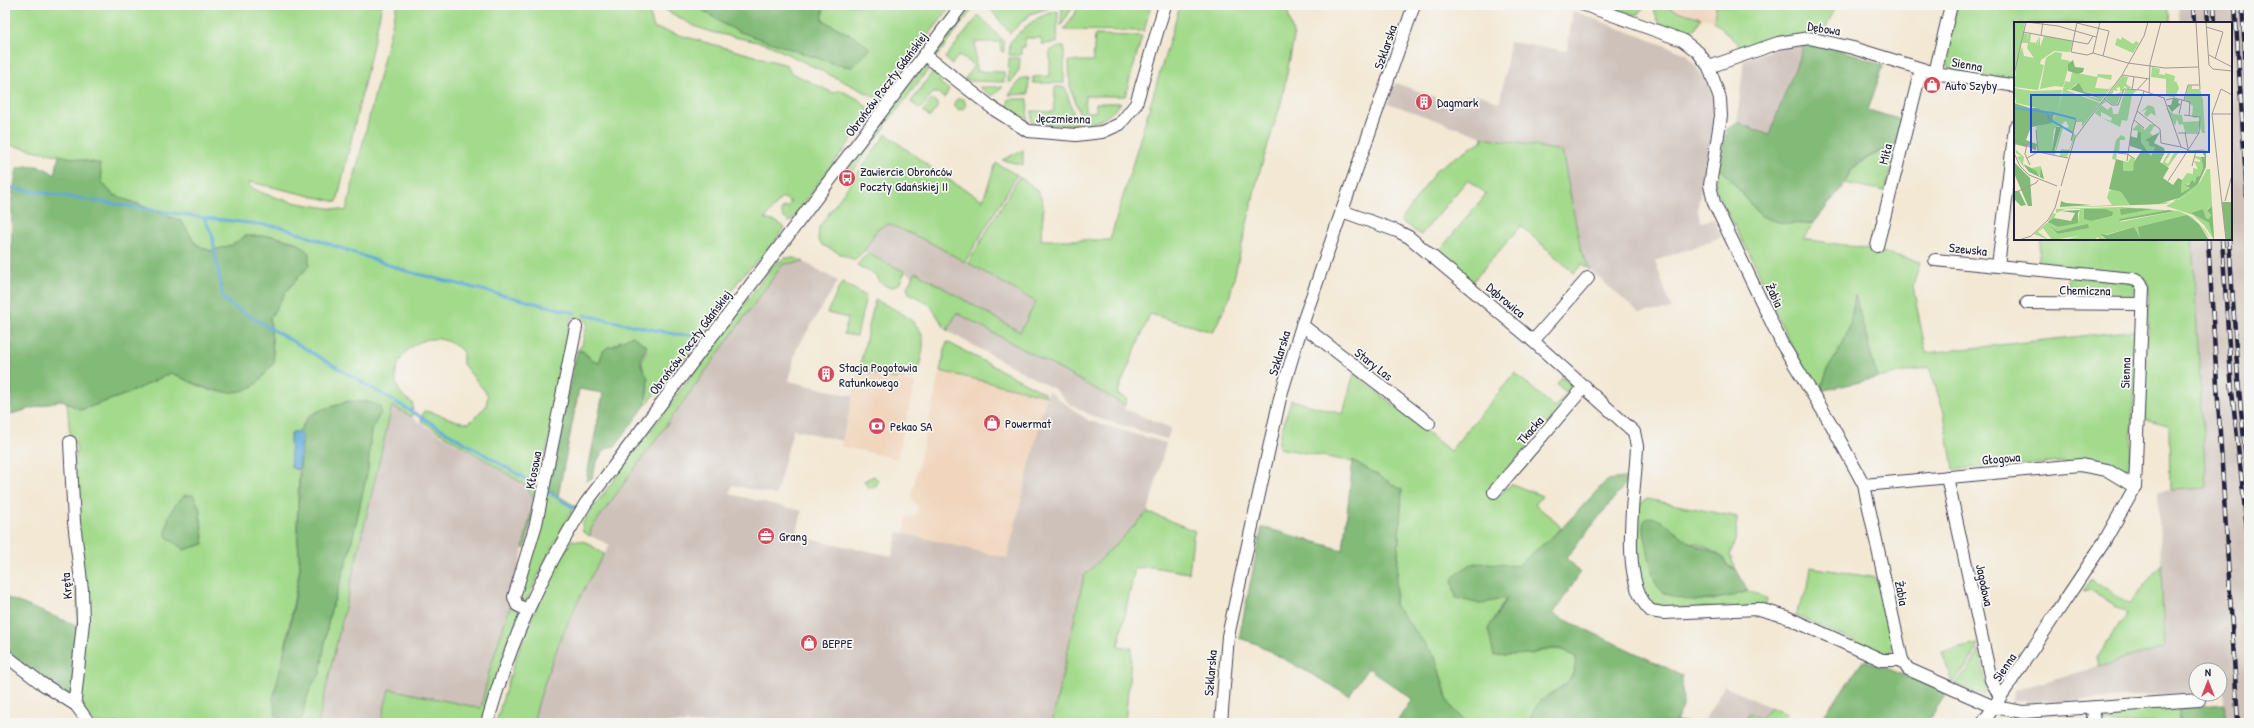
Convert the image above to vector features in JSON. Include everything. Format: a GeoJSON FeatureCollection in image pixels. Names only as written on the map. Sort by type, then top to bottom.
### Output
{"type":"FeatureCollection","features":[{"type":"Feature","properties":{"kind":"street","name":"Obrońców Poczty Gdańskiej"},"geometry":{"type":"LineString","coordinates":[[487,723],[498,683],[527,610],[556,552],[586,503],[962,5]]}},
{"type":"Feature","properties":{"kind":"street","name":"Jęczmienna"},"geometry":{"type":"LineString","coordinates":[[925,55],[995,110],[1028,131],[1076,134],[1102,132],[1120,124],[1136,104],[1165,5]]}},
{"type":"Feature","properties":{"kind":"street","name":"Szklarska"},"geometry":{"type":"LineString","coordinates":[[1221,723],[1223,681],[1228,636],[1280,398],[1302,325],[1363,155],[1414,5]]}},
{"type":"Feature","properties":{"kind":"street","name":"Żabia"},"geometry":{"type":"LineString","coordinates":[[1585,5],[1682,40],[1698,52],[1709,67],[1720,99],[1721,116],[1710,185],[1714,203],[1782,344],[1831,424],[1864,485],[1902,660]]}},
{"type":"Feature","properties":{"kind":"street","name":"Sienna"},"geometry":{"type":"LineString","coordinates":[[1951,5],[1935,73],[2010,85],[2014,87]]}},
{"type":"Feature","properties":{"kind":"street","name":"Dębowa"},"geometry":{"type":"LineString","coordinates":[[1709,67],[1778,43],[1809,38],[1854,48],[1935,73]]}},
{"type":"Feature","properties":{"kind":"street","name":"Miła"},"geometry":{"type":"LineString","coordinates":[[1877,246],[1921,69]]}},
{"type":"Feature","properties":{"kind":"street"},"geometry":{"type":"LineString","coordinates":[[1998,266],[2014,135]]}},
{"type":"Feature","properties":{"kind":"street","name":"Dąbrowica"},"geometry":{"type":"LineString","coordinates":[[1342,211],[1396,230],[1409,237],[1533,341],[1624,421],[1636,440],[1631,569],[1639,591],[1648,608],[1663,613],[1753,608],[1784,616],[1882,660],[1902,660]]}},
{"type":"Feature","properties":{"kind":"street","name":"Szewska"},"geometry":{"type":"LineString","coordinates":[[1935,260],[1998,266]]}},
{"type":"Feature","properties":{"kind":"street","name":"Sienna"},"geometry":{"type":"LineString","coordinates":[[1983,723],[2104,542],[2135,487],[2142,304],[2142,285],[2136,280],[1998,266]]}},
{"type":"Feature","properties":{"kind":"street"},"geometry":{"type":"LineString","coordinates":[[1533,341],[1588,278]]}},
{"type":"Feature","properties":{"kind":"street","name":"Chemiczna"},"geometry":{"type":"LineString","coordinates":[[2027,303],[2142,304]]}},
{"type":"Feature","properties":{"kind":"street","name":"Stary Las"},"geometry":{"type":"LineString","coordinates":[[1302,325],[1429,423]]}},
{"type":"Feature","properties":{"kind":"street","name":"Kłosowa"},"geometry":{"type":"LineString","coordinates":[[527,610],[517,605],[514,597],[536,524],[576,327]]}},
{"type":"Feature","properties":{"kind":"street","name":"Tkacka"},"geometry":{"type":"LineString","coordinates":[[1494,492],[1585,386]]}},
{"type":"Feature","properties":{"kind":"street","name":"Kręta"},"geometry":{"type":"LineString","coordinates":[[70,442],[74,522],[83,622],[76,705]]}},
{"type":"Feature","properties":{"kind":"street","name":"Głogowa"},"geometry":{"type":"LineString","coordinates":[[1864,485],[2080,465],[2107,470],[2135,487]]}},
{"type":"Feature","properties":{"kind":"street","name":"Jagodowa"},"geometry":{"type":"LineString","coordinates":[[1947,477],[1997,702]]}},
{"type":"Feature","properties":{"kind":"street"},"geometry":{"type":"LineString","coordinates":[[5,656],[41,683],[76,705],[89,723]]}},
{"type":"Feature","properties":{"kind":"street"},"geometry":{"type":"LineString","coordinates":[[1902,660],[1912,672],[1997,702],[2034,712],[2188,701]]}},
{"type":"Feature","properties":{"kind":"street"},"geometry":{"type":"LineString","coordinates":[[2092,723],[2094,708]]}},
{"type":"Feature","properties":{"kind":"shaded area"},"geometry":{"type":"Polygon","coordinates":[[[1657,5],[1716,5],[1714,21],[1701,18],[1657,5]]]}},
{"type":"Feature","properties":{"kind":"shaded area"},"geometry":{"type":"Polygon","coordinates":[[[2178,5],[2244,5],[2249,82],[2249,723],[2226,723],[2224,702],[2228,702],[2228,662],[2188,662],[2188,693],[2053,702],[2011,700],[2015,690],[2164,648],[2158,491],[2206,488],[2192,240],[2232,240],[2232,22],[2180,22],[2178,5]]]}},
{"type":"Feature","properties":{"kind":"shaded area"},"geometry":{"type":"Polygon","coordinates":[[[1573,11],[1687,54],[1711,87],[1714,99],[1714,127],[1697,209],[1701,222],[1714,219],[1721,237],[1655,261],[1672,309],[1639,313],[1590,270],[1582,250],[1562,151],[1483,137],[1388,103],[1395,83],[1450,102],[1452,99],[1472,94],[1482,95],[1500,103],[1510,42],[1567,51],[1573,11]]]}},
{"type":"Feature","properties":{"kind":"shaded area"},"geometry":{"type":"Polygon","coordinates":[[[1806,40],[1768,136],[1737,122],[1744,59],[1806,40]]]}},
{"type":"Feature","properties":{"kind":"shaded area"},"geometry":{"type":"Polygon","coordinates":[[[889,224],[931,243],[1036,302],[1020,332],[916,272],[913,277],[864,251],[877,229],[889,224]]]}},
{"type":"Feature","properties":{"kind":"shaded area"},"geometry":{"type":"Polygon","coordinates":[[[804,262],[838,281],[796,350],[789,381],[853,396],[842,441],[793,429],[776,495],[732,485],[730,494],[802,511],[796,536],[892,556],[898,532],[1007,558],[1048,391],[1089,421],[1166,443],[1148,512],[1084,576],[1052,723],[533,723],[542,688],[562,634],[592,573],[610,545],[590,536],[591,529],[783,264],[804,262]]]}},
{"type":"Feature","properties":{"kind":"shaded area"},"geometry":{"type":"Polygon","coordinates":[[[957,313],[1125,405],[1124,409],[1171,428],[1167,439],[1097,418],[1070,404],[1056,390],[947,331],[957,313]]]}},
{"type":"Feature","properties":{"kind":"shaded area"},"geometry":{"type":"Polygon","coordinates":[[[859,370],[915,383],[897,459],[841,446],[859,370]]]}},
{"type":"Feature","properties":{"kind":"shaded area"},"geometry":{"type":"Polygon","coordinates":[[[940,371],[1047,396],[1007,558],[903,534],[907,517],[916,515],[918,506],[911,499],[940,371]]]}},
{"type":"Feature","properties":{"kind":"shaded area"},"geometry":{"type":"Polygon","coordinates":[[[392,406],[524,484],[533,496],[533,508],[523,548],[512,607],[509,609],[489,672],[481,709],[389,689],[381,723],[318,723],[392,406]]]}},
{"type":"Feature","properties":{"kind":"shaded area"},"geometry":{"type":"Polygon","coordinates":[[[1724,686],[1770,707],[1762,720],[1750,713],[1744,723],[1703,723],[1724,686]]]}},
{"type":"Feature","properties":{"kind":"green space"},"geometry":{"type":"Polygon","coordinates":[[[5,5],[382,5],[337,202],[250,182],[249,186],[260,192],[284,200],[346,211],[397,5],[637,5],[649,12],[654,28],[787,65],[790,72],[833,93],[840,90],[858,99],[872,112],[790,222],[783,217],[781,211],[784,207],[787,208],[791,202],[782,197],[765,219],[777,222],[784,228],[767,252],[741,277],[723,304],[721,311],[713,324],[645,406],[648,384],[642,365],[642,360],[647,350],[620,341],[602,354],[599,363],[596,363],[583,351],[577,351],[582,345],[588,321],[571,317],[567,334],[572,335],[525,549],[523,548],[534,501],[533,496],[524,484],[421,421],[424,411],[469,423],[486,406],[488,395],[463,364],[463,352],[447,341],[431,339],[417,343],[405,353],[398,365],[396,379],[400,392],[413,403],[412,417],[392,406],[318,723],[297,723],[303,716],[305,702],[313,683],[320,674],[329,617],[349,554],[368,469],[371,431],[380,412],[349,401],[308,416],[299,432],[292,432],[290,439],[295,470],[299,469],[297,528],[300,568],[283,659],[276,716],[281,723],[94,723],[80,706],[74,463],[77,449],[73,437],[70,435],[67,403],[81,410],[124,395],[171,373],[211,391],[274,363],[270,318],[287,290],[309,266],[298,243],[273,236],[245,236],[232,245],[210,251],[196,244],[181,221],[112,194],[102,182],[99,164],[5,144],[5,5]],[[185,495],[202,528],[199,506],[185,495]]]}},
{"type":"Feature","properties":{"kind":"green space"},"geometry":{"type":"Polygon","coordinates":[[[657,5],[696,5],[723,24],[809,56],[852,67],[869,49],[860,40],[822,20],[824,5],[952,5],[879,99],[767,44],[711,32],[694,26],[657,5]]]}},
{"type":"Feature","properties":{"kind":"green space"},"geometry":{"type":"Polygon","coordinates":[[[696,5],[824,5],[822,20],[860,40],[870,49],[852,67],[838,65],[740,32],[723,24],[696,5]]]}},
{"type":"Feature","properties":{"kind":"green space"},"geometry":{"type":"Polygon","coordinates":[[[968,5],[974,7],[938,55],[934,56],[934,51],[968,5]]]}},
{"type":"Feature","properties":{"kind":"green space"},"geometry":{"type":"Polygon","coordinates":[[[987,5],[1049,6],[1049,8],[1030,14],[1010,33],[987,5]]]}},
{"type":"Feature","properties":{"kind":"green space"},"geometry":{"type":"Polygon","coordinates":[[[1062,5],[1074,5],[1061,26],[1062,5]]]}},
{"type":"Feature","properties":{"kind":"green space"},"geometry":{"type":"Polygon","coordinates":[[[1080,5],[1151,5],[1144,31],[1064,30],[1080,5]]]}},
{"type":"Feature","properties":{"kind":"green space"},"geometry":{"type":"Polygon","coordinates":[[[1180,5],[1291,5],[1287,9],[1294,38],[1281,103],[1258,177],[1229,299],[1213,332],[1150,314],[1117,394],[1127,399],[1125,405],[957,313],[947,331],[930,305],[909,293],[907,287],[916,272],[1020,332],[1036,302],[968,263],[1019,177],[1036,190],[1041,197],[1043,211],[1041,240],[1110,240],[1180,5]]]}},
{"type":"Feature","properties":{"kind":"green space"},"geometry":{"type":"Polygon","coordinates":[[[1607,5],[1646,5],[1639,14],[1634,15],[1607,5]]]}},
{"type":"Feature","properties":{"kind":"green space"},"geometry":{"type":"Polygon","coordinates":[[[1654,5],[1701,18],[1695,29],[1686,32],[1660,24],[1654,12],[1654,5]]]}},
{"type":"Feature","properties":{"kind":"green space"},"geometry":{"type":"Polygon","coordinates":[[[1716,5],[1836,5],[1823,35],[1744,50],[1714,21],[1716,5]]]}},
{"type":"Feature","properties":{"kind":"green space"},"geometry":{"type":"Polygon","coordinates":[[[1958,5],[2166,5],[2171,22],[2014,22],[2014,82],[1956,72],[1948,67],[1945,55],[1958,5]]]}},
{"type":"Feature","properties":{"kind":"green space"},"geometry":{"type":"Polygon","coordinates":[[[1058,11],[1057,43],[1042,44],[1041,38],[1025,38],[1025,47],[1021,47],[1021,55],[1009,55],[1010,42],[1026,26],[1043,16],[1058,11]]]}},
{"type":"Feature","properties":{"kind":"green space"},"geometry":{"type":"Polygon","coordinates":[[[979,15],[1004,42],[1004,52],[1001,51],[1000,42],[975,42],[976,71],[1004,72],[1004,82],[972,81],[965,79],[974,65],[959,55],[952,64],[945,58],[979,15]]]}},
{"type":"Feature","properties":{"kind":"green space"},"geometry":{"type":"Polygon","coordinates":[[[1095,35],[1142,36],[1125,96],[1085,96],[1085,112],[1096,112],[1096,103],[1121,103],[1105,118],[1095,122],[1083,124],[1070,86],[1069,61],[1093,61],[1095,35]]]}},
{"type":"Feature","properties":{"kind":"green space"},"geometry":{"type":"Polygon","coordinates":[[[1806,40],[1860,56],[1883,66],[1868,110],[1902,120],[1897,143],[1860,161],[1850,171],[1845,183],[1814,223],[1787,224],[1761,216],[1719,166],[1726,130],[1737,122],[1769,135],[1806,40]]]}},
{"type":"Feature","properties":{"kind":"green space"},"geometry":{"type":"Polygon","coordinates":[[[1059,47],[1064,47],[1064,83],[1033,83],[1033,77],[1050,76],[1050,51],[1059,47]]]}},
{"type":"Feature","properties":{"kind":"green space"},"geometry":{"type":"Polygon","coordinates":[[[1009,58],[1020,58],[1019,70],[1011,82],[1008,82],[1009,58]]]}},
{"type":"Feature","properties":{"kind":"green space"},"geometry":{"type":"Polygon","coordinates":[[[924,65],[930,67],[888,122],[883,119],[924,65]]]}},
{"type":"Feature","properties":{"kind":"green space"},"geometry":{"type":"Polygon","coordinates":[[[934,70],[941,75],[940,83],[949,90],[944,98],[938,93],[933,93],[920,109],[911,102],[934,70]]]}},
{"type":"Feature","properties":{"kind":"green space"},"geometry":{"type":"Polygon","coordinates":[[[1022,78],[1029,78],[1028,94],[1009,95],[1022,78]]]}},
{"type":"Feature","properties":{"kind":"green space"},"geometry":{"type":"Polygon","coordinates":[[[979,87],[1003,87],[994,95],[990,95],[979,87]]]}},
{"type":"Feature","properties":{"kind":"green space"},"geometry":{"type":"Polygon","coordinates":[[[1055,87],[1065,87],[1077,125],[1043,125],[1031,123],[1032,111],[1054,112],[1055,87]]]}},
{"type":"Feature","properties":{"kind":"green space"},"geometry":{"type":"Polygon","coordinates":[[[932,99],[939,105],[930,117],[923,111],[932,99]]]}},
{"type":"Feature","properties":{"kind":"green space"},"geometry":{"type":"Polygon","coordinates":[[[958,99],[962,99],[964,100],[964,108],[958,109],[955,106],[955,102],[958,99]]]}},
{"type":"Feature","properties":{"kind":"green space"},"geometry":{"type":"Polygon","coordinates":[[[1009,99],[1028,99],[1027,121],[1007,108],[1009,99]]]}},
{"type":"Feature","properties":{"kind":"green space"},"geometry":{"type":"Polygon","coordinates":[[[880,122],[886,126],[850,175],[847,173],[853,160],[880,122]]]}},
{"type":"Feature","properties":{"kind":"green space"},"geometry":{"type":"Polygon","coordinates":[[[886,134],[942,176],[983,200],[996,163],[1017,175],[965,262],[931,243],[889,224],[877,229],[864,251],[854,260],[822,245],[818,239],[819,227],[886,134]]]}},
{"type":"Feature","properties":{"kind":"green space"},"geometry":{"type":"Polygon","coordinates":[[[1483,137],[1562,151],[1581,250],[1590,270],[1582,264],[1574,273],[1521,226],[1473,281],[1439,251],[1486,194],[1468,179],[1421,235],[1401,221],[1437,169],[1483,140],[1483,137]]]}},
{"type":"Feature","properties":{"kind":"green space"},"geometry":{"type":"Polygon","coordinates":[[[1897,143],[1885,191],[1845,183],[1855,167],[1861,162],[1897,143]]]}},
{"type":"Feature","properties":{"kind":"green space"},"geometry":{"type":"Polygon","coordinates":[[[1023,150],[1023,165],[1002,160],[1023,150]]]}},
{"type":"Feature","properties":{"kind":"green space"},"geometry":{"type":"Polygon","coordinates":[[[59,155],[100,164],[102,182],[112,194],[181,221],[196,244],[210,251],[232,245],[245,236],[273,236],[298,243],[309,253],[309,266],[287,290],[270,318],[274,363],[257,383],[250,388],[240,391],[220,391],[200,386],[171,373],[124,395],[81,410],[62,400],[11,414],[12,198],[17,168],[37,166],[46,169],[55,175],[59,155]]]}},
{"type":"Feature","properties":{"kind":"green space"},"geometry":{"type":"Polygon","coordinates":[[[1719,166],[1761,216],[1801,224],[1814,223],[1803,239],[1871,249],[1920,262],[1913,287],[1926,353],[2137,330],[2130,472],[2122,474],[2081,461],[1953,469],[1944,413],[1929,367],[1877,378],[1855,296],[1850,325],[1843,344],[1828,369],[1820,391],[1801,363],[1785,333],[1756,266],[1718,195],[1715,186],[1719,166]]]}},
{"type":"Feature","properties":{"kind":"green space"},"geometry":{"type":"Polygon","coordinates":[[[2041,240],[2192,240],[2206,488],[2170,490],[2169,425],[2144,419],[2149,287],[2147,281],[2141,276],[2038,265],[2041,240]]]}},
{"type":"Feature","properties":{"kind":"green space"},"geometry":{"type":"Polygon","coordinates":[[[867,253],[905,272],[899,284],[890,288],[879,282],[878,277],[857,265],[867,253]]]}},
{"type":"Feature","properties":{"kind":"green space"},"geometry":{"type":"Polygon","coordinates":[[[785,258],[795,258],[804,262],[783,264],[591,529],[590,536],[583,532],[582,525],[585,519],[773,265],[785,258]]]}},
{"type":"Feature","properties":{"kind":"green space"},"geometry":{"type":"Polygon","coordinates":[[[2068,276],[2131,282],[2139,287],[2140,301],[2069,300],[2068,276]]]}},
{"type":"Feature","properties":{"kind":"green space"},"geometry":{"type":"Polygon","coordinates":[[[842,282],[866,296],[857,336],[844,334],[848,318],[827,313],[842,282]]]}},
{"type":"Feature","properties":{"kind":"green space"},"geometry":{"type":"Polygon","coordinates":[[[1855,295],[1877,378],[1820,391],[1828,369],[1843,344],[1850,325],[1855,295]]]}},
{"type":"Feature","properties":{"kind":"green space"},"geometry":{"type":"Polygon","coordinates":[[[875,300],[897,310],[911,320],[921,333],[923,349],[916,376],[904,378],[897,376],[896,379],[859,370],[875,300]]]}},
{"type":"Feature","properties":{"kind":"green space"},"geometry":{"type":"Polygon","coordinates":[[[633,336],[647,346],[641,357],[641,365],[648,378],[645,406],[615,446],[610,447],[602,453],[592,478],[586,481],[603,393],[579,389],[558,496],[546,488],[577,351],[583,351],[590,359],[599,363],[603,351],[608,347],[612,347],[626,338],[633,336]]]}},
{"type":"Feature","properties":{"kind":"green space"},"geometry":{"type":"Polygon","coordinates":[[[947,342],[1043,392],[1047,396],[940,371],[947,342]]]}},
{"type":"Feature","properties":{"kind":"green space"},"geometry":{"type":"Polygon","coordinates":[[[1354,373],[1450,451],[1515,373],[1555,408],[1567,393],[1557,384],[1562,377],[1575,384],[1577,388],[1531,443],[1487,491],[1495,498],[1512,484],[1542,496],[1535,505],[1557,522],[1561,529],[1518,566],[1474,563],[1480,604],[1507,597],[1488,629],[1531,654],[1554,649],[1570,653],[1576,657],[1573,674],[1565,684],[1539,703],[1528,723],[1466,723],[1449,704],[1435,657],[1395,605],[1402,490],[1353,461],[1279,448],[1279,440],[1291,400],[1343,414],[1354,373]]]}},
{"type":"Feature","properties":{"kind":"green space"},"geometry":{"type":"Polygon","coordinates":[[[349,401],[368,402],[380,406],[381,412],[371,431],[368,469],[349,554],[329,617],[320,674],[313,683],[305,702],[303,716],[297,723],[281,723],[276,716],[273,699],[289,633],[300,568],[297,528],[302,437],[299,432],[309,418],[315,413],[349,401]]]}},
{"type":"Feature","properties":{"kind":"green space"},"geometry":{"type":"Polygon","coordinates":[[[1353,460],[1402,490],[1395,605],[1435,657],[1449,704],[1466,723],[1396,723],[1412,699],[1368,668],[1349,695],[1257,644],[1239,638],[1262,527],[1343,550],[1353,460]]]}},
{"type":"Feature","properties":{"kind":"green space"},"geometry":{"type":"Polygon","coordinates":[[[874,476],[878,483],[874,488],[869,488],[864,481],[874,476]]]}},
{"type":"Feature","properties":{"kind":"green space"},"geometry":{"type":"Polygon","coordinates":[[[1631,477],[1566,558],[1581,572],[1553,614],[1682,675],[1683,707],[1676,721],[1689,723],[1528,723],[1539,703],[1565,684],[1573,674],[1576,657],[1562,649],[1546,649],[1531,654],[1494,656],[1488,629],[1507,598],[1480,604],[1456,598],[1452,580],[1459,572],[1474,564],[1490,563],[1518,566],[1561,529],[1607,480],[1631,477]]]}},
{"type":"Feature","properties":{"kind":"green space"},"geometry":{"type":"Polygon","coordinates":[[[546,488],[575,506],[545,561],[526,602],[523,603],[518,594],[546,488]]]}},
{"type":"Feature","properties":{"kind":"green space"},"geometry":{"type":"Polygon","coordinates":[[[185,495],[193,495],[199,506],[204,544],[184,550],[166,536],[170,513],[180,499],[185,495]]]}},
{"type":"Feature","properties":{"kind":"green space"},"geometry":{"type":"Polygon","coordinates":[[[1647,499],[1737,517],[1736,537],[1730,556],[1736,569],[1729,566],[1722,556],[1708,548],[1681,539],[1644,532],[1651,559],[1664,593],[1681,598],[1709,601],[1748,591],[1767,598],[1766,606],[1670,608],[1654,604],[1648,598],[1638,576],[1636,513],[1641,503],[1647,499]]]}},
{"type":"Feature","properties":{"kind":"green space"},"geometry":{"type":"Polygon","coordinates":[[[1148,512],[1195,531],[1189,573],[1152,567],[1135,568],[1118,646],[1132,648],[1125,723],[1052,723],[1084,576],[1148,512]]]}},
{"type":"Feature","properties":{"kind":"green space"},"geometry":{"type":"Polygon","coordinates":[[[1652,517],[1667,524],[1688,541],[1715,552],[1724,560],[1728,567],[1736,569],[1748,591],[1726,597],[1699,600],[1686,600],[1674,597],[1664,592],[1655,581],[1643,524],[1646,518],[1652,517]]]}},
{"type":"Feature","properties":{"kind":"green space"},"geometry":{"type":"Polygon","coordinates":[[[572,540],[586,542],[604,554],[571,615],[562,636],[546,679],[533,723],[496,723],[510,676],[527,628],[559,561],[572,540]]]}},
{"type":"Feature","properties":{"kind":"green space"},"geometry":{"type":"Polygon","coordinates":[[[2161,563],[2164,648],[2099,667],[2097,657],[2127,613],[2089,590],[2083,591],[2091,578],[2093,581],[2130,604],[2161,563]]]}},
{"type":"Feature","properties":{"kind":"green space"},"geometry":{"type":"Polygon","coordinates":[[[1811,567],[1876,578],[1891,628],[1892,647],[1890,654],[1886,655],[1795,615],[1808,588],[1811,567]]]}},
{"type":"Feature","properties":{"kind":"green space"},"geometry":{"type":"Polygon","coordinates":[[[5,597],[81,627],[72,697],[5,656],[5,597]]]}},
{"type":"Feature","properties":{"kind":"green space"},"geometry":{"type":"Polygon","coordinates":[[[512,607],[520,613],[484,723],[381,723],[389,689],[481,708],[489,672],[509,609],[512,607]]]}},
{"type":"Feature","properties":{"kind":"green space"},"geometry":{"type":"Polygon","coordinates":[[[1978,644],[1967,667],[1952,683],[1942,652],[1978,644]]]}},
{"type":"Feature","properties":{"kind":"green space"},"geometry":{"type":"Polygon","coordinates":[[[1979,649],[1987,689],[1984,696],[1954,684],[1968,671],[1979,649]]]}},
{"type":"Feature","properties":{"kind":"green space"},"geometry":{"type":"Polygon","coordinates":[[[1863,661],[1884,667],[1944,692],[1944,697],[1927,723],[1862,723],[1823,717],[1863,661]]]}},
{"type":"Feature","properties":{"kind":"green space"},"geometry":{"type":"Polygon","coordinates":[[[2224,704],[2226,723],[2179,723],[2179,708],[2224,704]]]}},
{"type":"Feature","properties":{"kind":"green space"},"geometry":{"type":"Polygon","coordinates":[[[1770,707],[1786,714],[1780,723],[1744,723],[1749,713],[1762,719],[1770,707]]]}},
{"type":"Feature","properties":{"kind":"green space"},"geometry":{"type":"Polygon","coordinates":[[[2179,708],[2179,723],[2094,723],[2100,711],[2179,708]]]}},
{"type":"Feature","properties":{"kind":"green space"},"geometry":{"type":"Polygon","coordinates":[[[1823,717],[1862,723],[1818,723],[1823,717]]]}},
{"type":"Feature","properties":{"kind":"water"},"geometry":{"type":"Polygon","coordinates":[[[292,432],[299,432],[302,437],[299,469],[291,468],[290,439],[292,432]]]}},
{"type":"Feature","properties":{"kind":"waterway"},"geometry":{"type":"LineString","coordinates":[[5,187],[199,217],[281,227],[406,271],[575,313]]}},
{"type":"Feature","properties":{"kind":"waterway"},"geometry":{"type":"LineString","coordinates":[[204,218],[212,234],[223,298],[231,305],[538,486]]}},
{"type":"Feature","properties":{"kind":"waterway"},"geometry":{"type":"LineString","coordinates":[[584,315],[674,334],[701,336]]}},
{"type":"Feature","properties":{"kind":"waterway"},"geometry":{"type":"LineString","coordinates":[[548,492],[574,508]]}},
{"type":"Feature","properties":{"kind":"railway"},"geometry":{"type":"LineString","coordinates":[[2193,5],[2194,22]]}},
{"type":"Feature","properties":{"kind":"railway"},"geometry":{"type":"LineString","coordinates":[[2207,5],[2208,22]]}},
{"type":"Feature","properties":{"kind":"railway"},"geometry":{"type":"LineString","coordinates":[[2214,5],[2215,22]]}},
{"type":"Feature","properties":{"kind":"railway"},"geometry":{"type":"LineString","coordinates":[[2235,5],[2249,230]]}},
{"type":"Feature","properties":{"kind":"railway"},"geometry":{"type":"LineString","coordinates":[[2242,5],[2249,118]]}},
{"type":"Feature","properties":{"kind":"railway"},"geometry":{"type":"LineString","coordinates":[[2208,240],[2238,723]]}},
{"type":"Feature","properties":{"kind":"railway"},"geometry":{"type":"LineString","coordinates":[[2222,240],[2232,391],[2249,547]]}},
{"type":"Feature","properties":{"kind":"railway"},"geometry":{"type":"LineString","coordinates":[[2229,240],[2238,380],[2249,488]]}},
{"type":"Feature","properties":{"kind":"place","name":"Auto Szyby"},"geometry":{"type":"Point","coordinates":[1932,85]}},
{"type":"Feature","properties":{"kind":"place","name":"Dagmark"},"geometry":{"type":"Point","coordinates":[1424,102]}},
{"type":"Feature","properties":{"kind":"place","name":"Zawiercie Obrońców Poczty Gdańskiej II"},"geometry":{"type":"Point","coordinates":[847,178]}},
{"type":"Feature","properties":{"kind":"place","name":"Stacja Pogotowia Ratunkowego"},"geometry":{"type":"Point","coordinates":[826,374]}},
{"type":"Feature","properties":{"kind":"place","name":"Powermat"},"geometry":{"type":"Point","coordinates":[992,423]}},
{"type":"Feature","properties":{"kind":"place","name":"Pekao SA"},"geometry":{"type":"Point","coordinates":[877,426]}},
{"type":"Feature","properties":{"kind":"place","name":"Grang"},"geometry":{"type":"Point","coordinates":[766,536]}},
{"type":"Feature","properties":{"kind":"place","name":"BEPPE"},"geometry":{"type":"Point","coordinates":[809,643]}}]}
